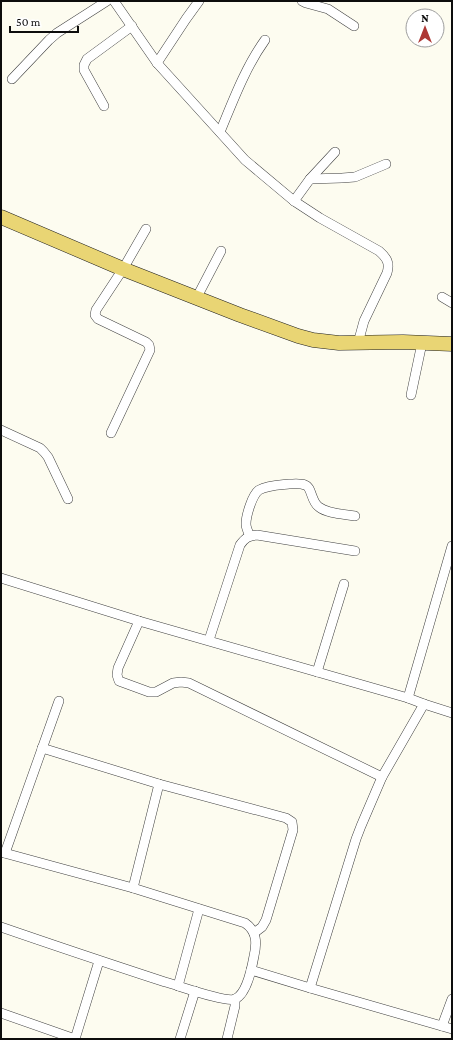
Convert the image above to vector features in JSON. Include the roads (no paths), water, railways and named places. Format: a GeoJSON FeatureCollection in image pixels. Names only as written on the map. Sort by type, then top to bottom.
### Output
{"type":"FeatureCollection","features":[{"type":"Feature","properties":{"kind":"main road"},"geometry":{"type":"LineString","coordinates":[[1,218],[122,269],[298,336],[313,340],[358,343],[403,342],[452,344]]}},
{"type":"Feature","properties":{"kind":"street"},"geometry":{"type":"LineString","coordinates":[[12,79],[57,33],[107,1]]}},
{"type":"Feature","properties":{"kind":"street"},"geometry":{"type":"LineString","coordinates":[[157,63],[199,1]]}},
{"type":"Feature","properties":{"kind":"street"},"geometry":{"type":"LineString","coordinates":[[302,1],[328,9],[354,26]]}},
{"type":"Feature","properties":{"kind":"street"},"geometry":{"type":"LineString","coordinates":[[118,2],[157,63],[245,160],[294,200],[320,218],[379,251],[385,256],[388,261],[387,273],[364,321],[358,343]]}},
{"type":"Feature","properties":{"kind":"street"},"geometry":{"type":"LineString","coordinates":[[104,106],[84,70],[84,65],[87,60],[132,26]]}},
{"type":"Feature","properties":{"kind":"street"},"geometry":{"type":"LineString","coordinates":[[220,132],[255,53],[265,40]]}},
{"type":"Feature","properties":{"kind":"street"},"geometry":{"type":"LineString","coordinates":[[294,200],[310,179],[335,152]]}},
{"type":"Feature","properties":{"kind":"street"},"geometry":{"type":"LineString","coordinates":[[310,179],[355,177],[386,164]]}},
{"type":"Feature","properties":{"kind":"street"},"geometry":{"type":"LineString","coordinates":[[111,433],[150,350],[149,345],[146,342],[98,319],[95,315],[96,310],[146,230]]}},
{"type":"Feature","properties":{"kind":"street"},"geometry":{"type":"LineString","coordinates":[[196,297],[221,251]]}},
{"type":"Feature","properties":{"kind":"street"},"geometry":{"type":"LineString","coordinates":[[442,297],[452,302]]}},
{"type":"Feature","properties":{"kind":"street"},"geometry":{"type":"LineString","coordinates":[[411,395],[422,343]]}},
{"type":"Feature","properties":{"kind":"street"},"geometry":{"type":"LineString","coordinates":[[1,430],[40,448],[44,452],[48,457],[68,499]]}},
{"type":"Feature","properties":{"kind":"street"},"geometry":{"type":"LineString","coordinates":[[250,536],[246,526],[246,521],[254,496],[258,491],[266,487],[277,485],[306,485],[309,488],[313,501],[318,507],[331,512],[355,516]]}},
{"type":"Feature","properties":{"kind":"street"},"geometry":{"type":"LineString","coordinates":[[209,640],[240,546],[244,539],[257,535],[355,551]]}},
{"type":"Feature","properties":{"kind":"street"},"geometry":{"type":"LineString","coordinates":[[408,698],[452,546]]}},
{"type":"Feature","properties":{"kind":"street"},"geometry":{"type":"LineString","coordinates":[[1,578],[139,621],[408,698],[452,713]]}},
{"type":"Feature","properties":{"kind":"street"},"geometry":{"type":"LineString","coordinates":[[317,672],[344,584]]}},
{"type":"Feature","properties":{"kind":"street"},"geometry":{"type":"LineString","coordinates":[[139,621],[118,668],[117,675],[119,681],[149,692],[156,692],[173,683],[189,683],[382,777]]}},
{"type":"Feature","properties":{"kind":"street"},"geometry":{"type":"LineString","coordinates":[[1,927],[99,961],[228,1000],[235,999],[244,991],[251,970],[256,948],[254,933],[250,926],[245,923],[133,888],[3,853],[59,701]]}},
{"type":"Feature","properties":{"kind":"street"},"geometry":{"type":"LineString","coordinates":[[310,988],[360,826],[382,777],[424,704]]}},
{"type":"Feature","properties":{"kind":"street"},"geometry":{"type":"LineString","coordinates":[[42,748],[159,784],[286,818],[292,822],[293,830],[266,920],[262,927],[254,933]]}},
{"type":"Feature","properties":{"kind":"street"},"geometry":{"type":"LineString","coordinates":[[133,888],[159,784]]}},
{"type":"Feature","properties":{"kind":"street"},"geometry":{"type":"LineString","coordinates":[[178,986],[199,909]]}},
{"type":"Feature","properties":{"kind":"street"},"geometry":{"type":"LineString","coordinates":[[1,1013],[75,1039],[99,961]]}},
{"type":"Feature","properties":{"kind":"street"},"geometry":{"type":"LineString","coordinates":[[251,970],[452,1029]]}},
{"type":"Feature","properties":{"kind":"street"},"geometry":{"type":"LineString","coordinates":[[180,1039],[195,991]]}},
{"type":"Feature","properties":{"kind":"street"},"geometry":{"type":"LineString","coordinates":[[227,1039],[235,1006],[235,999]]}},
{"type":"Feature","properties":{"kind":"street"},"geometry":{"type":"LineString","coordinates":[[442,1026],[452,999]]}}]}
